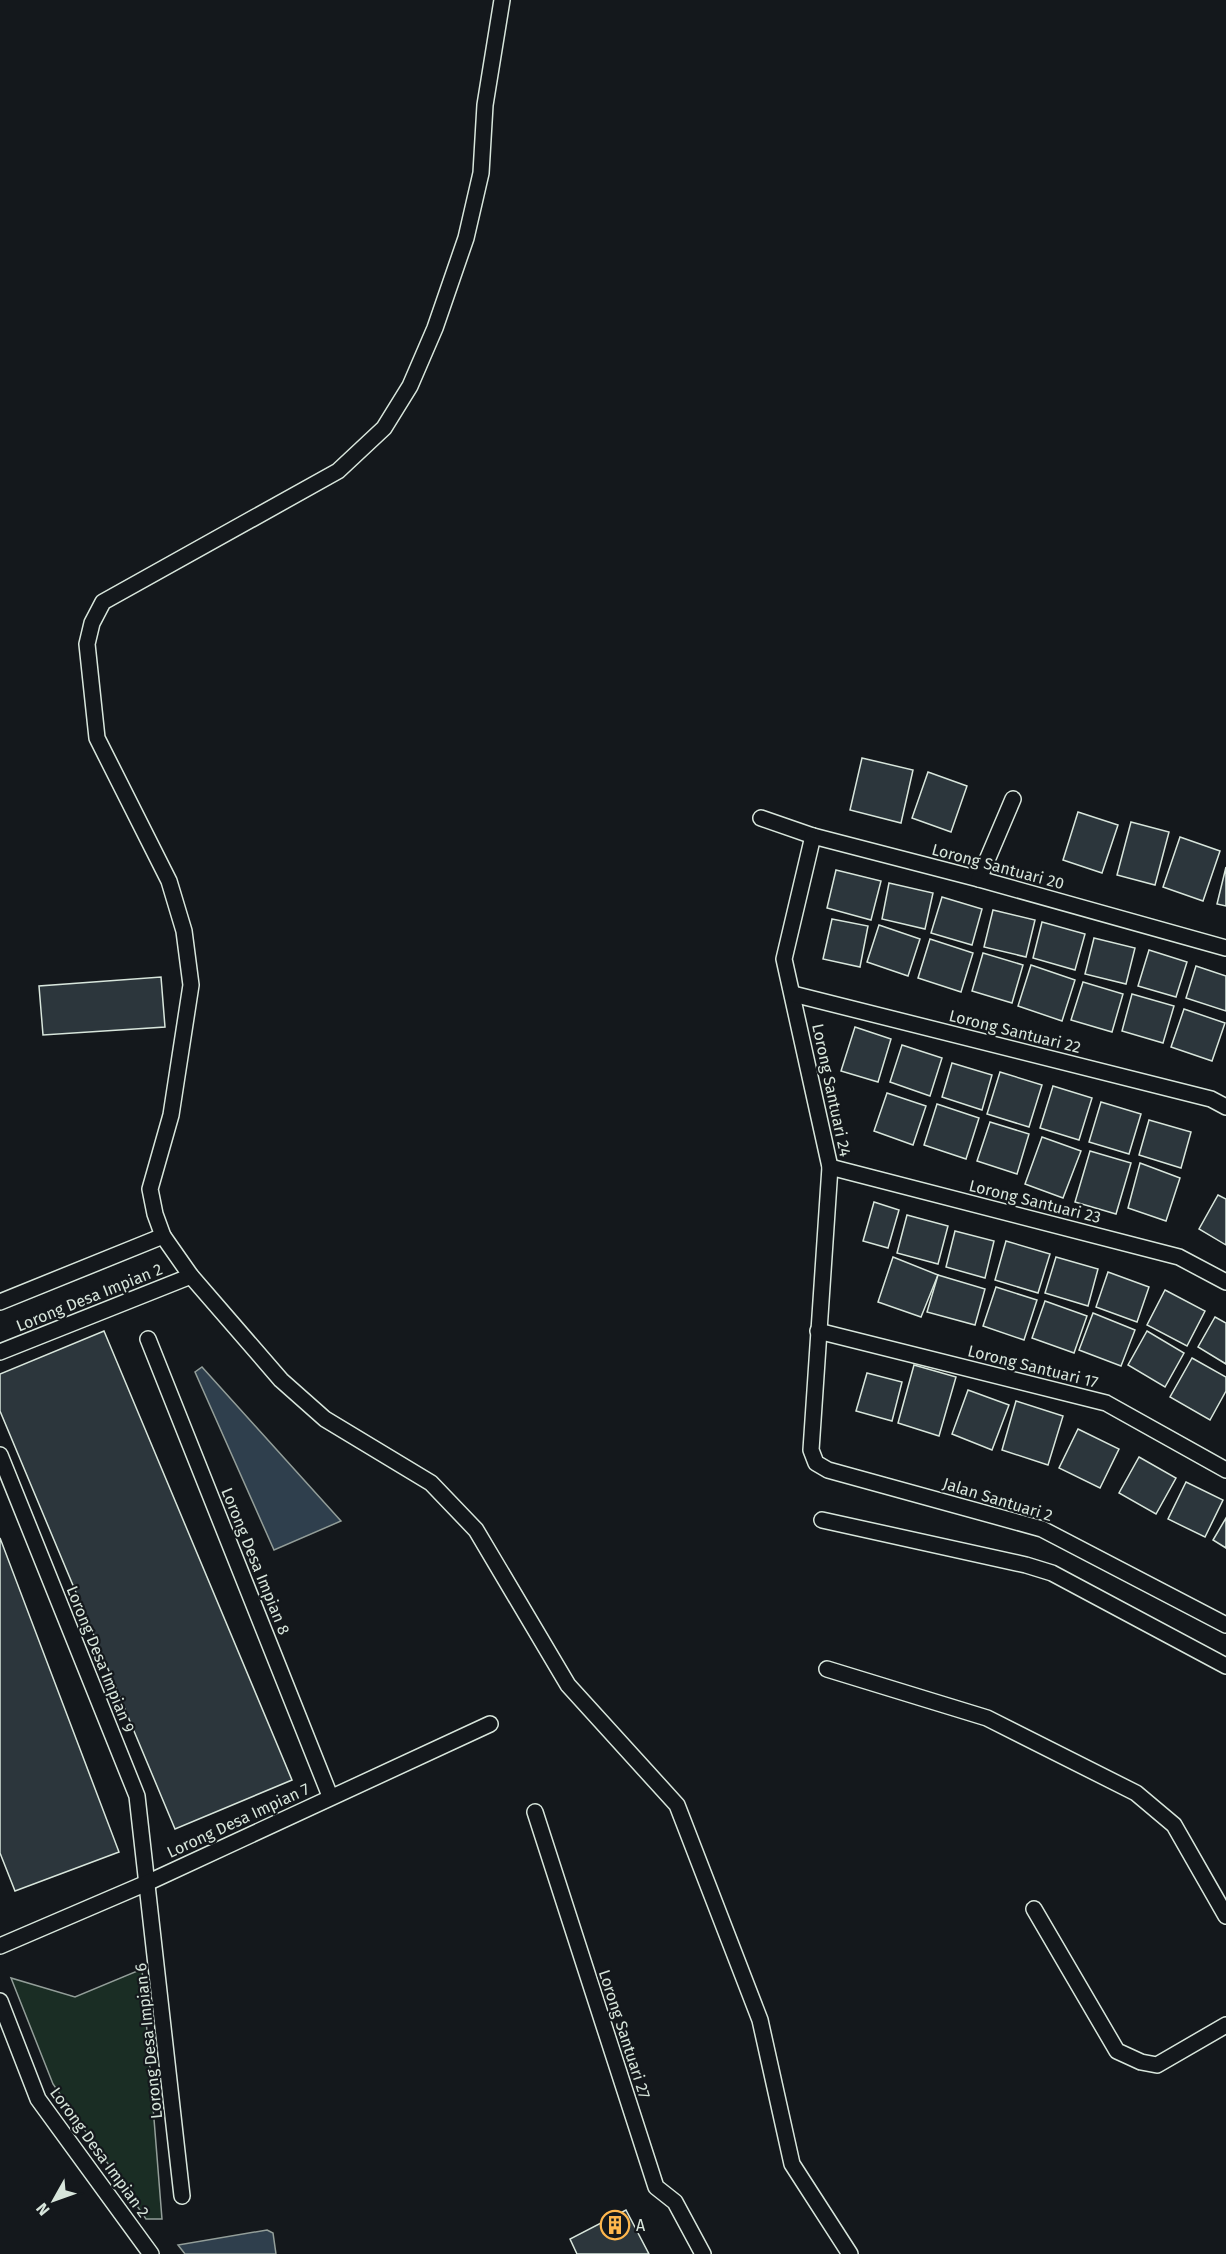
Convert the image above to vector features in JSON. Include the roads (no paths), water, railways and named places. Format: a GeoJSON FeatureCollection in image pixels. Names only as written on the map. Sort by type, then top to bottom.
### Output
{"type":"FeatureCollection","features":[{"type":"Feature","properties":{"kind":"street"},"geometry":{"type":"LineString","coordinates":[[502,0],[485,105],[481,173],[466,238],[435,328],[410,386],[384,428],[338,471],[103,602],[92,623],[87,644],[97,738],[169,881],[184,931],[191,985],[171,1115],[150,1189],[155,1214],[163,1236],[191,1276],[281,1380],[325,1419],[431,1483],[476,1530],[568,1685],[677,1805],[760,2020],[792,2164],[850,2254]]}},
{"type":"Feature","properties":{"kind":"street"},"geometry":{"type":"LineString","coordinates":[[980,879],[1013,799]]}},
{"type":"Feature","properties":{"kind":"street","name":"Lorong Santuari 20"},"geometry":{"type":"LineString","coordinates":[[761,818],[813,836],[980,879],[1226,948]]}},
{"type":"Feature","properties":{"kind":"street","name":"Lorong Santuari 24"},"geometry":{"type":"LineString","coordinates":[[813,836],[784,959],[830,1167],[811,1450],[816,1462]]}},
{"type":"Feature","properties":{"kind":"street","name":"Lorong Santuari 22"},"geometry":{"type":"LineString","coordinates":[[793,994],[1211,1099],[1226,1107]]}},
{"type":"Feature","properties":{"kind":"street","name":"Lorong Santuari 23"},"geometry":{"type":"LineString","coordinates":[[830,1167],[1179,1257],[1226,1282]]}},
{"type":"Feature","properties":{"kind":"street"},"geometry":{"type":"LineString","coordinates":[[0,1302],[163,1236]]}},
{"type":"Feature","properties":{"kind":"street","name":"Lorong Desa Impian 2"},"geometry":{"type":"LineString","coordinates":[[0,1352],[191,1276]]}},
{"type":"Feature","properties":{"kind":"street","name":"Lorong Santuari 17"},"geometry":{"type":"LineString","coordinates":[[818,1331],[1107,1403],[1226,1470]]}},
{"type":"Feature","properties":{"kind":"street","name":"Lorong Desa Impian 8"},"geometry":{"type":"LineString","coordinates":[[148,1339],[330,1796]]}},
{"type":"Feature","properties":{"kind":"street","name":"Lorong Desa Impian 9"},"geometry":{"type":"LineString","coordinates":[[0,1455],[137,1796],[149,1882]]}},
{"type":"Feature","properties":{"kind":"street","name":"Jalan Santuari 2"},"geometry":{"type":"LineString","coordinates":[[816,1462],[828,1470],[1042,1528],[1226,1625]]}},
{"type":"Feature","properties":{"kind":"street"},"geometry":{"type":"LineString","coordinates":[[822,1520],[1026,1565],[1052,1574],[1226,1666]]}},
{"type":"Feature","properties":{"kind":"street"},"geometry":{"type":"LineString","coordinates":[[827,1669],[987,1718],[1136,1792],[1174,1825],[1226,1916]]}},
{"type":"Feature","properties":{"kind":"street","name":"Lorong Desa Impian 7"},"geometry":{"type":"LineString","coordinates":[[0,1946],[149,1882],[330,1796],[490,1724]]}},
{"type":"Feature","properties":{"kind":"street","name":"Lorong Santuari 27"},"geometry":{"type":"LineString","coordinates":[[535,1812],[656,2187],[675,2202],[703,2254]]}},
{"type":"Feature","properties":{"kind":"street","name":"Lorong Desa Impian 6"},"geometry":{"type":"LineString","coordinates":[[149,1882],[182,2196]]}},
{"type":"Feature","properties":{"kind":"street"},"geometry":{"type":"LineString","coordinates":[[1034,1909],[1117,2051],[1141,2062],[1157,2065],[1226,2025]]}},
{"type":"Feature","properties":{"kind":"street","name":"Lorong Desa Impian 2"},"geometry":{"type":"LineString","coordinates":[[0,2001],[38,2099],[151,2254]]}},
{"type":"Feature","properties":{"kind":"water"},"geometry":{"type":"Polygon","coordinates":[[[202,1367],[341,1521],[274,1550],[195,1372],[202,1367]]]}},
{"type":"Feature","properties":{"kind":"water"},"geometry":{"type":"Polygon","coordinates":[[[267,2230],[273,2233],[276,2254],[185,2254],[178,2245],[267,2230]]]}},
{"type":"Feature","properties":{"kind":"place","name":"A"},"geometry":{"type":"Point","coordinates":[615,2225]}}]}
